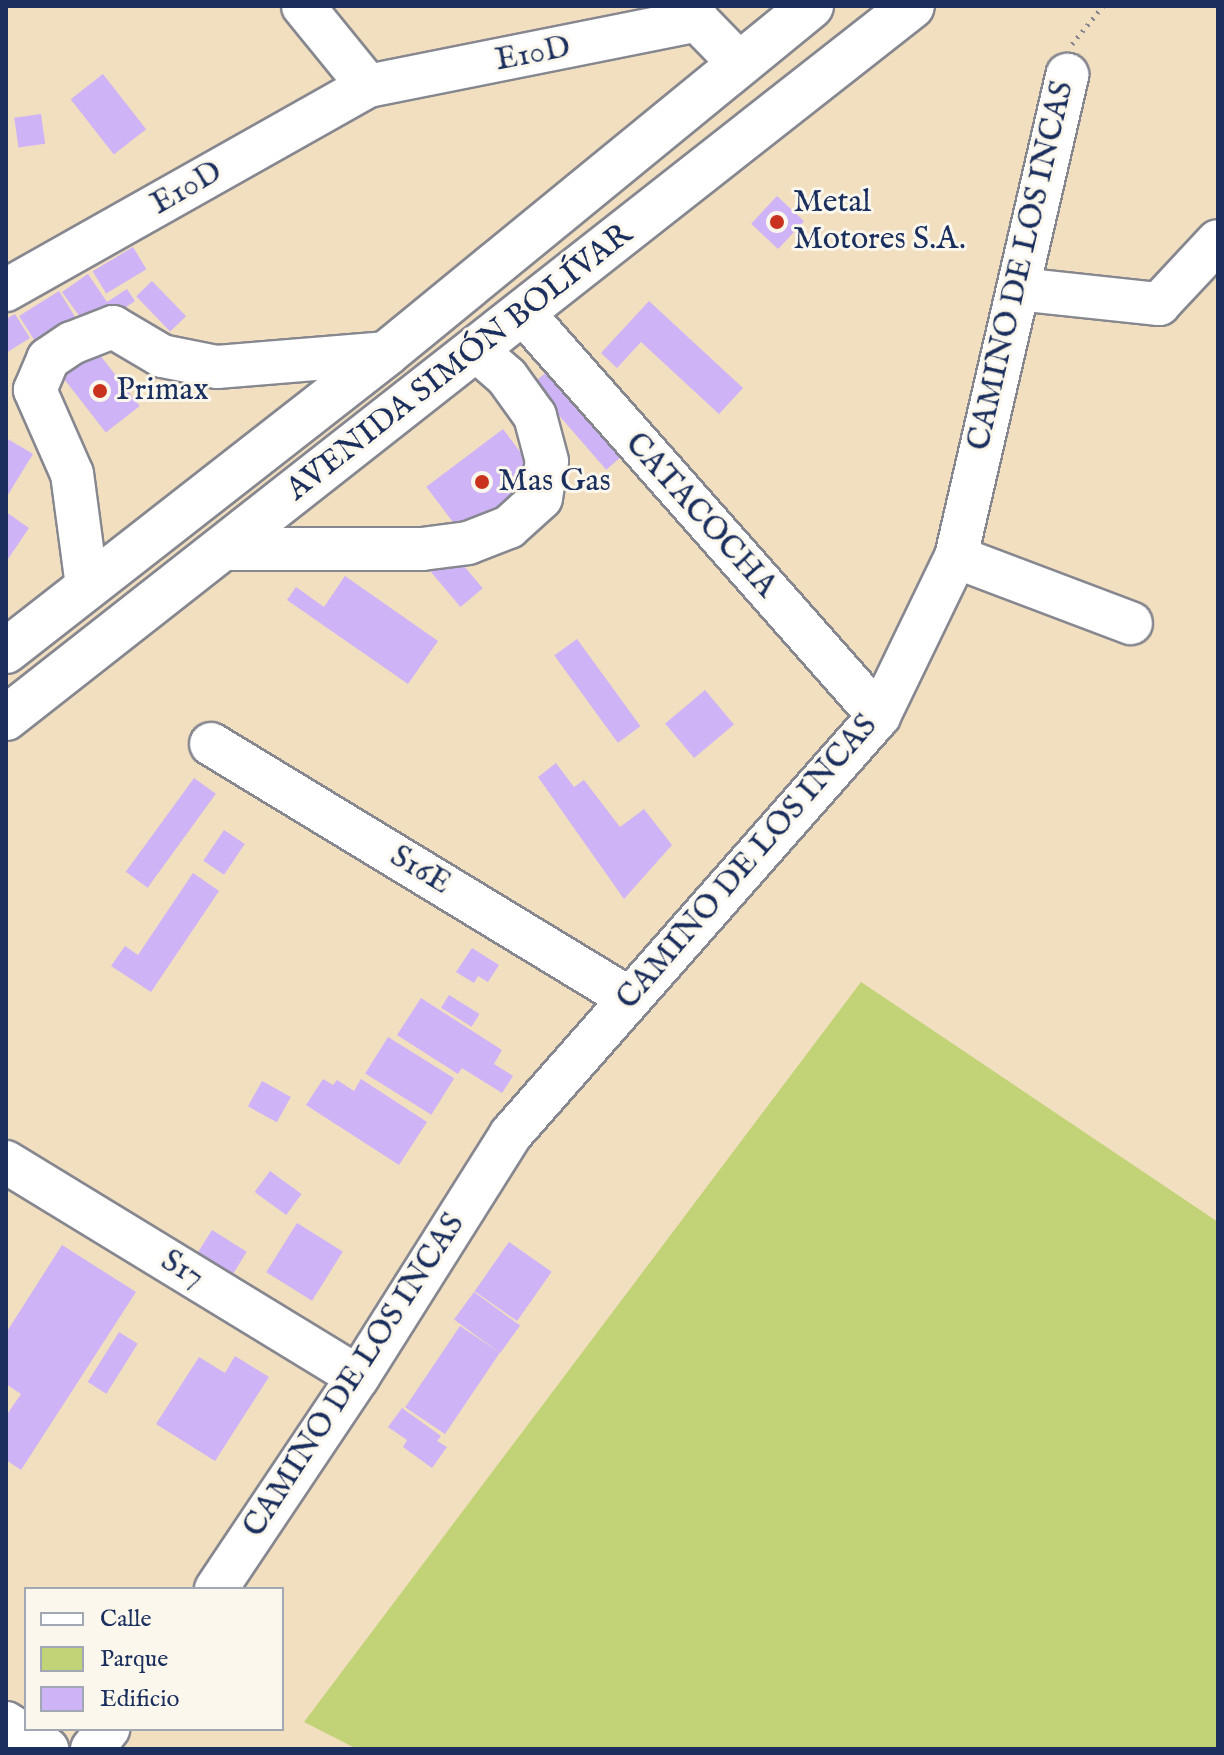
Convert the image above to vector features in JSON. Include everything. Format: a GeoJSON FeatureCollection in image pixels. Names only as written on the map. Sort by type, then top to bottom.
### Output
{"type":"FeatureCollection","features":[{"type":"Feature","properties":{"kind":"highway","name":"AVENIDA SIMÓN BOLÍVAR"},"geometry":{"type":"LineString","coordinates":[[6,651],[387,353],[811,6]]}},
{"type":"Feature","properties":{"kind":"highway","name":"AVENIDA SIMÓN BOLÍVAR"},"geometry":{"type":"LineString","coordinates":[[6,718],[477,351],[912,6]]}},
{"type":"Feature","properties":{"kind":"street"},"geometry":{"type":"LineString","coordinates":[[303,6],[368,86]]}},
{"type":"Feature","properties":{"kind":"street"},"geometry":{"type":"LineString","coordinates":[[695,13],[740,64]]}},
{"type":"Feature","properties":{"kind":"street","name":"E10D"},"geometry":{"type":"LineString","coordinates":[[6,290],[368,86],[695,13]]}},
{"type":"Feature","properties":{"kind":"street","name":"CAMINO DE LOS INCAS"},"geometry":{"type":"LineString","coordinates":[[217,1587],[358,1377],[511,1134],[879,716],[956,557],[1067,75]]}},
{"type":"Feature","properties":{"kind":"street"},"geometry":{"type":"LineString","coordinates":[[1018,289],[1159,304],[1218,241]]}},
{"type":"Feature","properties":{"kind":"street","name":"CATACOCHA"},"geometry":{"type":"LineString","coordinates":[[524,314],[879,716]]}},
{"type":"Feature","properties":{"kind":"street"},"geometry":{"type":"LineString","coordinates":[[87,586],[72,474],[35,390],[48,359],[72,343],[113,327],[162,356],[217,367],[387,353]]}},
{"type":"Feature","properties":{"kind":"street"},"geometry":{"type":"LineString","coordinates":[[222,549],[422,549],[468,543],[509,527],[541,498],[547,461],[535,416],[507,377],[477,351]]}},
{"type":"Feature","properties":{"kind":"street"},"geometry":{"type":"LineString","coordinates":[[956,557],[1131,623]]}},
{"type":"Feature","properties":{"kind":"street","name":"S16E"},"geometry":{"type":"LineString","coordinates":[[211,744],[630,999]]}},
{"type":"Feature","properties":{"kind":"street","name":"S17"},"geometry":{"type":"LineString","coordinates":[[6,1162],[358,1377]]}},
{"type":"Feature","properties":{"kind":"street"},"geometry":{"type":"LineString","coordinates":[[6,1723],[47,1749]]}},
{"type":"Feature","properties":{"kind":"street"},"geometry":{"type":"LineString","coordinates":[[92,1749],[106,1731]]}},
{"type":"Feature","properties":{"kind":"path","name":"CAMINO DE LOS INCAS"},"geometry":{"type":"LineString","coordinates":[[1067,75],[1069,48],[1103,6]]}},
{"type":"Feature","properties":{"kind":"green space"},"geometry":{"type":"Polygon","coordinates":[[[861,982],[1218,1222],[1218,1749],[357,1749],[304,1722],[861,982]]]}},
{"type":"Feature","properties":{"kind":"building"},"geometry":{"type":"Polygon","coordinates":[[[103,74],[146,129],[114,154],[71,99],[103,74]]]}},
{"type":"Feature","properties":{"kind":"building"},"geometry":{"type":"Polygon","coordinates":[[[41,114],[45,144],[18,147],[14,118],[41,114]]]}},
{"type":"Feature","properties":{"kind":"building","name":"Metal Motores S.A."},"geometry":{"type":"Polygon","coordinates":[[[777,196],[804,221],[778,249],[751,224],[777,196]]]}},
{"type":"Feature","properties":{"kind":"building"},"geometry":{"type":"Polygon","coordinates":[[[133,247],[146,269],[106,293],[93,271],[133,247]]]}},
{"type":"Feature","properties":{"kind":"building"},"geometry":{"type":"Polygon","coordinates":[[[88,274],[107,302],[127,289],[135,301],[90,331],[62,292],[88,274]]]}},
{"type":"Feature","properties":{"kind":"building"},"geometry":{"type":"Polygon","coordinates":[[[152,281],[186,316],[170,332],[136,296],[152,281]]]}},
{"type":"Feature","properties":{"kind":"building"},"geometry":{"type":"Polygon","coordinates":[[[59,291],[80,325],[40,350],[19,316],[59,291]]]}},
{"type":"Feature","properties":{"kind":"building"},"geometry":{"type":"Polygon","coordinates":[[[649,301],[743,388],[719,414],[641,342],[617,368],[601,353],[649,301]]]}},
{"type":"Feature","properties":{"kind":"building"},"geometry":{"type":"Polygon","coordinates":[[[15,314],[30,338],[6,353],[6,319],[15,314]]]}},
{"type":"Feature","properties":{"kind":"building","name":"Primax"},"geometry":{"type":"Polygon","coordinates":[[[96,350],[140,406],[106,432],[62,376],[96,350]]]}},
{"type":"Feature","properties":{"kind":"building"},"geometry":{"type":"Polygon","coordinates":[[[551,368],[625,453],[606,470],[532,384],[551,368]]]}},
{"type":"Feature","properties":{"kind":"building","name":"Mas Gas"},"geometry":{"type":"Polygon","coordinates":[[[503,429],[539,476],[462,534],[426,487],[503,429]]]}},
{"type":"Feature","properties":{"kind":"building"},"geometry":{"type":"Polygon","coordinates":[[[6,438],[33,454],[6,498],[6,438]]]}},
{"type":"Feature","properties":{"kind":"building"},"geometry":{"type":"Polygon","coordinates":[[[6,512],[29,528],[6,562],[6,512]]]}},
{"type":"Feature","properties":{"kind":"building"},"geometry":{"type":"Polygon","coordinates":[[[448,547],[483,588],[460,607],[426,566],[448,547]]]}},
{"type":"Feature","properties":{"kind":"building"},"geometry":{"type":"Polygon","coordinates":[[[345,576],[438,641],[408,684],[287,600],[296,587],[324,607],[345,576]]]}},
{"type":"Feature","properties":{"kind":"building"},"geometry":{"type":"Polygon","coordinates":[[[577,639],[640,726],[618,743],[554,655],[577,639]]]}},
{"type":"Feature","properties":{"kind":"building"},"geometry":{"type":"Polygon","coordinates":[[[705,690],[734,724],[694,758],[665,723],[705,690]]]}},
{"type":"Feature","properties":{"kind":"building"},"geometry":{"type":"Polygon","coordinates":[[[556,763],[574,787],[584,780],[620,827],[644,809],[672,845],[624,899],[538,777],[556,763]]]}},
{"type":"Feature","properties":{"kind":"building"},"geometry":{"type":"Polygon","coordinates":[[[194,778],[216,794],[148,888],[126,872],[194,778]]]}},
{"type":"Feature","properties":{"kind":"building"},"geometry":{"type":"Polygon","coordinates":[[[224,830],[245,844],[224,875],[203,861],[224,830]]]}},
{"type":"Feature","properties":{"kind":"building"},"geometry":{"type":"Polygon","coordinates":[[[193,873],[219,891],[151,992],[111,966],[125,946],[138,955],[193,873]]]}},
{"type":"Feature","properties":{"kind":"building"},"geometry":{"type":"Polygon","coordinates":[[[472,948],[499,965],[488,982],[478,976],[474,983],[456,972],[472,948]]]}},
{"type":"Feature","properties":{"kind":"building"},"geometry":{"type":"Polygon","coordinates":[[[449,995],[480,1014],[472,1027],[441,1008],[449,995]]]}},
{"type":"Feature","properties":{"kind":"building"},"geometry":{"type":"Polygon","coordinates":[[[421,998],[502,1050],[494,1064],[513,1076],[502,1093],[462,1068],[458,1074],[397,1035],[421,998]]]}},
{"type":"Feature","properties":{"kind":"building"},"geometry":{"type":"Polygon","coordinates":[[[388,1037],[454,1078],[431,1115],[365,1073],[388,1037]]]}},
{"type":"Feature","properties":{"kind":"building"},"geometry":{"type":"Polygon","coordinates":[[[323,1079],[333,1085],[337,1080],[354,1091],[361,1079],[427,1122],[399,1165],[306,1105],[323,1079]]]}},
{"type":"Feature","properties":{"kind":"building"},"geometry":{"type":"Polygon","coordinates":[[[262,1081],[291,1097],[277,1122],[248,1106],[262,1081]]]}},
{"type":"Feature","properties":{"kind":"building"},"geometry":{"type":"Polygon","coordinates":[[[270,1171],[302,1194],[286,1215],[255,1192],[270,1171]]]}},
{"type":"Feature","properties":{"kind":"building"},"geometry":{"type":"Polygon","coordinates":[[[297,1223],[343,1252],[312,1301],[266,1272],[297,1223]]]}},
{"type":"Feature","properties":{"kind":"building"},"geometry":{"type":"Polygon","coordinates":[[[212,1230],[247,1252],[226,1285],[191,1263],[212,1230]]]}},
{"type":"Feature","properties":{"kind":"building"},"geometry":{"type":"Polygon","coordinates":[[[509,1242],[552,1272],[517,1321],[475,1291],[509,1242]]]}},
{"type":"Feature","properties":{"kind":"building"},"geometry":{"type":"Polygon","coordinates":[[[62,1245],[136,1292],[21,1470],[6,1460],[6,1416],[21,1394],[6,1384],[6,1333],[62,1245]]]}},
{"type":"Feature","properties":{"kind":"building"},"geometry":{"type":"Polygon","coordinates":[[[474,1292],[520,1326],[500,1353],[454,1320],[474,1292]]]}},
{"type":"Feature","properties":{"kind":"building"},"geometry":{"type":"Polygon","coordinates":[[[460,1326],[500,1353],[445,1434],[405,1407],[460,1326]]]}},
{"type":"Feature","properties":{"kind":"building"},"geometry":{"type":"Polygon","coordinates":[[[119,1332],[138,1344],[106,1394],[88,1382],[119,1332]]]}},
{"type":"Feature","properties":{"kind":"building"},"geometry":{"type":"Polygon","coordinates":[[[235,1356],[269,1377],[215,1461],[156,1424],[199,1357],[225,1373],[235,1356]]]}},
{"type":"Feature","properties":{"kind":"building"},"geometry":{"type":"Polygon","coordinates":[[[402,1408],[441,1436],[437,1441],[447,1447],[432,1468],[403,1447],[407,1440],[388,1427],[402,1408]]]}},
{"type":"Feature","properties":{"kind":"place","name":"Metal Motores S.A."},"geometry":{"type":"Point","coordinates":[777,222]}},
{"type":"Feature","properties":{"kind":"place","name":"Primax"},"geometry":{"type":"Point","coordinates":[100,391]}},
{"type":"Feature","properties":{"kind":"place","name":"Mas Gas"},"geometry":{"type":"Point","coordinates":[482,482]}}]}
